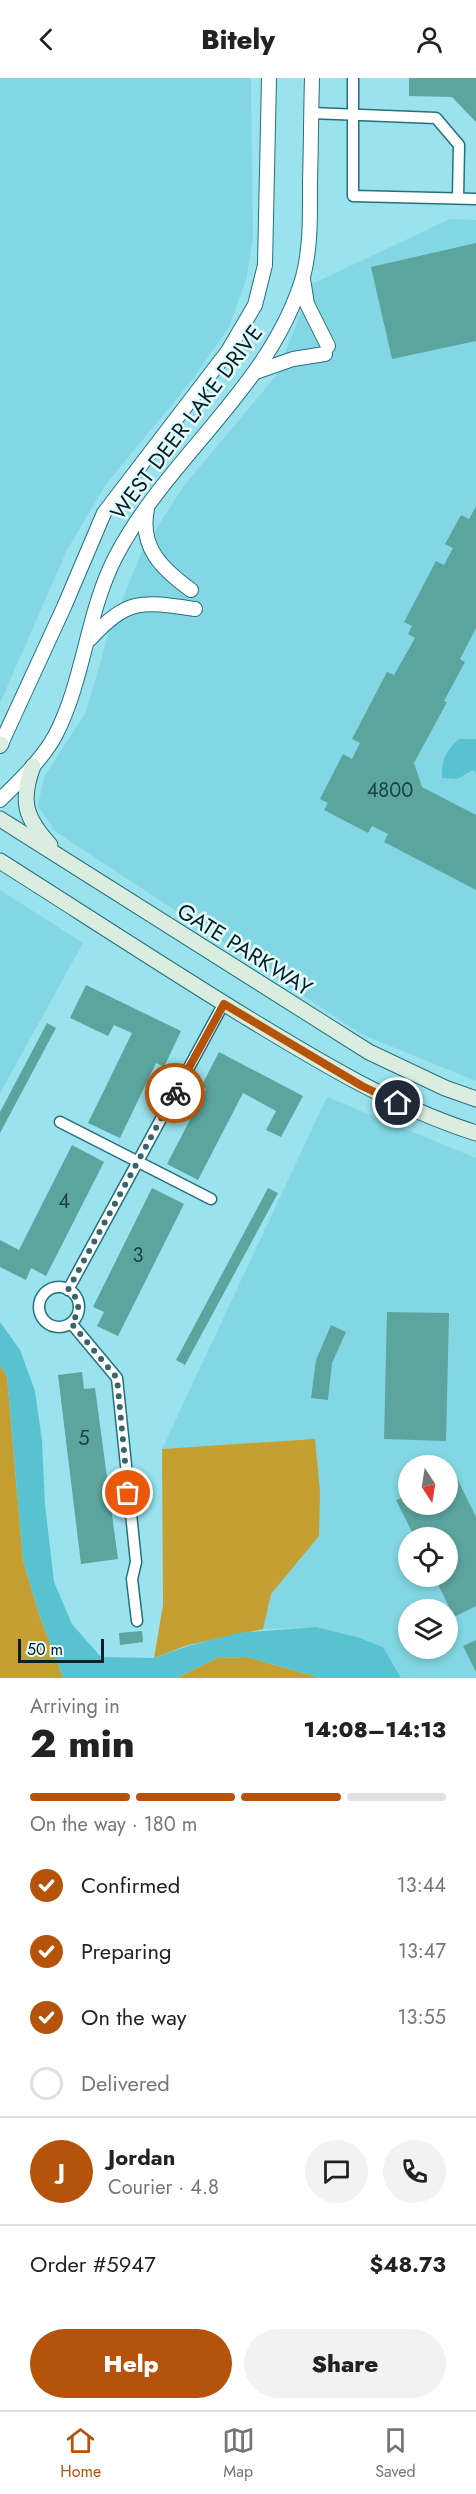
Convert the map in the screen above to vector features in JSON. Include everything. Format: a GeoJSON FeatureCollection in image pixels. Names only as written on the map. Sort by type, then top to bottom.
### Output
{"type":"FeatureCollection","features":[{"type":"Feature","properties":{"kind":"main road"},"geometry":{"type":"LineString","coordinates":[[33,766],[25,787],[29,816],[36,830],[64,861]]}},
{"type":"Feature","properties":{"kind":"main road","name":"GATE PARKWAY"},"geometry":{"type":"LineString","coordinates":[[0,819],[369,1052],[445,1088],[476,1099]]}},
{"type":"Feature","properties":{"kind":"main road"},"geometry":{"type":"LineString","coordinates":[[0,861],[224,1004],[362,1086],[435,1120],[476,1133]]}},
{"type":"Feature","properties":{"kind":"street","name":"WEST DEER LAKE DRIVE"},"geometry":{"type":"LineString","coordinates":[[0,745],[64,607],[104,513],[228,351],[255,305],[265,265],[269,78]]}},
{"type":"Feature","properties":{"kind":"street","name":"WEST DEER LAKE DRIVE"},"geometry":{"type":"LineString","coordinates":[[0,800],[33,766],[55,735],[74,691],[108,573],[128,534],[170,474],[256,372],[277,339],[303,277],[309,239],[312,78]]}},
{"type":"Feature","properties":{"kind":"street"},"geometry":{"type":"LineString","coordinates":[[353,78],[353,196],[476,199]]}},
{"type":"Feature","properties":{"kind":"street"},"geometry":{"type":"LineString","coordinates":[[311,113],[436,118],[459,145],[458,198]]}},
{"type":"Feature","properties":{"kind":"street"},"geometry":{"type":"LineString","coordinates":[[256,372],[327,350],[307,304],[303,277]]}},
{"type":"Feature","properties":{"kind":"street"},"geometry":{"type":"LineString","coordinates":[[147,506],[144,524],[155,559],[166,572],[191,590]]}},
{"type":"Feature","properties":{"kind":"street"},"geometry":{"type":"LineString","coordinates":[[88,640],[111,616],[144,603],[195,609]]}},
{"type":"Feature","properties":{"kind":"street"},"geometry":{"type":"LineString","coordinates":[[68,1290],[224,1004]]}},
{"type":"Feature","properties":{"kind":"street"},"geometry":{"type":"LineString","coordinates":[[60,1122],[211,1199]]}},
{"type":"Feature","properties":{"kind":"street"},"geometry":{"type":"LineString","coordinates":[[50,1290],[68,1290],[74,1294],[79,1306],[71,1323],[58,1327],[46,1323],[39,1305],[50,1290]]}},
{"type":"Feature","properties":{"kind":"street"},"geometry":{"type":"LineString","coordinates":[[71,1323],[117,1378],[136,1562],[132,1579],[137,1621]]}},
{"type":"Feature","properties":{"kind":"shaded area"},"geometry":{"type":"Polygon","coordinates":[[[0,78],[251,78],[253,239],[246,280],[229,327],[192,380],[106,484],[67,550],[0,703],[0,78]]]}},
{"type":"Feature","properties":{"kind":"shaded area"},"geometry":{"type":"Polygon","coordinates":[[[450,219],[476,220],[476,1081],[361,1034],[55,831],[38,806],[44,777],[86,712],[109,632],[142,551],[183,487],[276,376],[312,284],[450,219]]]}},
{"type":"Feature","properties":{"kind":"shaded area"},"geometry":{"type":"Polygon","coordinates":[[[459,739],[476,739],[476,772],[473,770],[457,779],[442,778],[445,756],[459,739]]]}},
{"type":"Feature","properties":{"kind":"shaded area"},"geometry":{"type":"Polygon","coordinates":[[[0,890],[83,943],[0,1093],[0,890]]]}},
{"type":"Feature","properties":{"kind":"shaded area"},"geometry":{"type":"Polygon","coordinates":[[[327,1097],[476,1158],[476,1678],[401,1678],[383,1647],[357,1637],[316,1627],[263,1629],[270,1594],[319,1536],[223,1446],[162,1449],[327,1097]]]}},
{"type":"Feature","properties":{"kind":"shaded area"},"geometry":{"type":"Polygon","coordinates":[[[0,1322],[20,1350],[35,1391],[42,1441],[45,1505],[54,1582],[72,1624],[101,1657],[154,1658],[188,1646],[238,1633],[316,1627],[357,1637],[383,1647],[401,1678],[320,1678],[247,1657],[217,1658],[177,1678],[63,1678],[39,1614],[23,1560],[7,1376],[0,1366],[0,1322]]]}},
{"type":"Feature","properties":{"kind":"shaded area"},"geometry":{"type":"Polygon","coordinates":[[[0,1366],[7,1376],[23,1560],[39,1614],[63,1678],[0,1678],[0,1366]]]}},
{"type":"Feature","properties":{"kind":"shaded area"},"geometry":{"type":"Polygon","coordinates":[[[315,1439],[320,1492],[319,1536],[271,1594],[263,1629],[188,1645],[154,1658],[163,1605],[162,1449],[315,1439]]]}},
{"type":"Feature","properties":{"kind":"shaded area"},"geometry":{"type":"Polygon","coordinates":[[[247,1657],[320,1678],[177,1678],[217,1658],[247,1657]]]}},
{"type":"Feature","properties":{"kind":"building"},"geometry":{"type":"Polygon","coordinates":[[[409,78],[476,78],[476,122],[452,97],[409,96],[409,78]]]}},
{"type":"Feature","properties":{"kind":"building"},"geometry":{"type":"Polygon","coordinates":[[[476,243],[476,341],[392,359],[371,267],[476,243]]]}},
{"type":"Feature","properties":{"kind":"building"},"geometry":{"type":"Polygon","coordinates":[[[476,506],[476,628],[460,659],[465,662],[444,701],[447,702],[414,763],[422,787],[476,815],[476,890],[384,842],[388,834],[372,826],[368,833],[324,810],[328,803],[320,799],[343,754],[352,759],[360,743],[352,739],[387,672],[394,675],[415,638],[408,634],[412,626],[404,622],[436,561],[444,565],[453,548],[445,544],[461,515],[469,519],[476,506]]]}},
{"type":"Feature","properties":{"kind":"building"},"geometry":{"type":"Polygon","coordinates":[[[86,985],[181,1031],[164,1067],[156,1063],[120,1138],[88,1123],[132,1033],[114,1025],[108,1036],[70,1018],[86,985]]]}},
{"type":"Feature","properties":{"kind":"building"},"geometry":{"type":"Polygon","coordinates":[[[47,1023],[56,1028],[0,1133],[0,1112],[47,1023]]]}},
{"type":"Feature","properties":{"kind":"building"},"geometry":{"type":"Polygon","coordinates":[[[219,1052],[303,1096],[281,1137],[266,1130],[276,1111],[243,1093],[198,1180],[167,1164],[206,1089],[201,1087],[219,1052]]]}},
{"type":"Feature","properties":{"kind":"building"},"geometry":{"type":"Polygon","coordinates":[[[72,1145],[104,1162],[46,1276],[31,1268],[26,1280],[0,1267],[0,1240],[19,1250],[72,1145]]]}},
{"type":"Feature","properties":{"kind":"building"},"geometry":{"type":"Polygon","coordinates":[[[152,1188],[184,1204],[118,1336],[97,1326],[104,1312],[93,1307],[152,1188]]]}},
{"type":"Feature","properties":{"kind":"building"},"geometry":{"type":"Polygon","coordinates":[[[268,1188],[278,1193],[185,1365],[176,1360],[268,1188]]]}},
{"type":"Feature","properties":{"kind":"building"},"geometry":{"type":"Polygon","coordinates":[[[387,1312],[449,1313],[446,1441],[384,1439],[387,1312]]]}},
{"type":"Feature","properties":{"kind":"building"},"geometry":{"type":"Polygon","coordinates":[[[331,1325],[346,1332],[332,1363],[328,1400],[311,1398],[316,1360],[331,1325]]]}},
{"type":"Feature","properties":{"kind":"building"},"geometry":{"type":"Polygon","coordinates":[[[82,1372],[84,1389],[95,1388],[118,1559],[81,1564],[58,1375],[82,1372]]]}},
{"type":"Feature","properties":{"kind":"building"},"geometry":{"type":"Polygon","coordinates":[[[458,1480],[476,1517],[476,1606],[458,1615],[458,1599],[445,1599],[439,1587],[458,1587],[458,1527],[410,1527],[404,1515],[458,1515],[458,1480]]]}},
{"type":"Feature","properties":{"kind":"building"},"geometry":{"type":"Polygon","coordinates":[[[142,1631],[143,1642],[120,1645],[119,1633],[142,1631]]]}},
{"type":"Feature","properties":{"kind":"building"},"geometry":{"type":"Polygon","coordinates":[[[476,1640],[476,1672],[463,1646],[476,1640]]]}},
{"type":"Feature","properties":{"kind":"way so far"},"geometry":{"type":"LineString","coordinates":[[128,1493],[117,1378],[71,1323],[79,1306],[74,1294],[68,1290],[175,1093]]}},
{"type":"Feature","properties":{"kind":"route"},"geometry":{"type":"LineString","coordinates":[[175,1093],[224,1004],[325,1065],[398,1103]]}}]}
